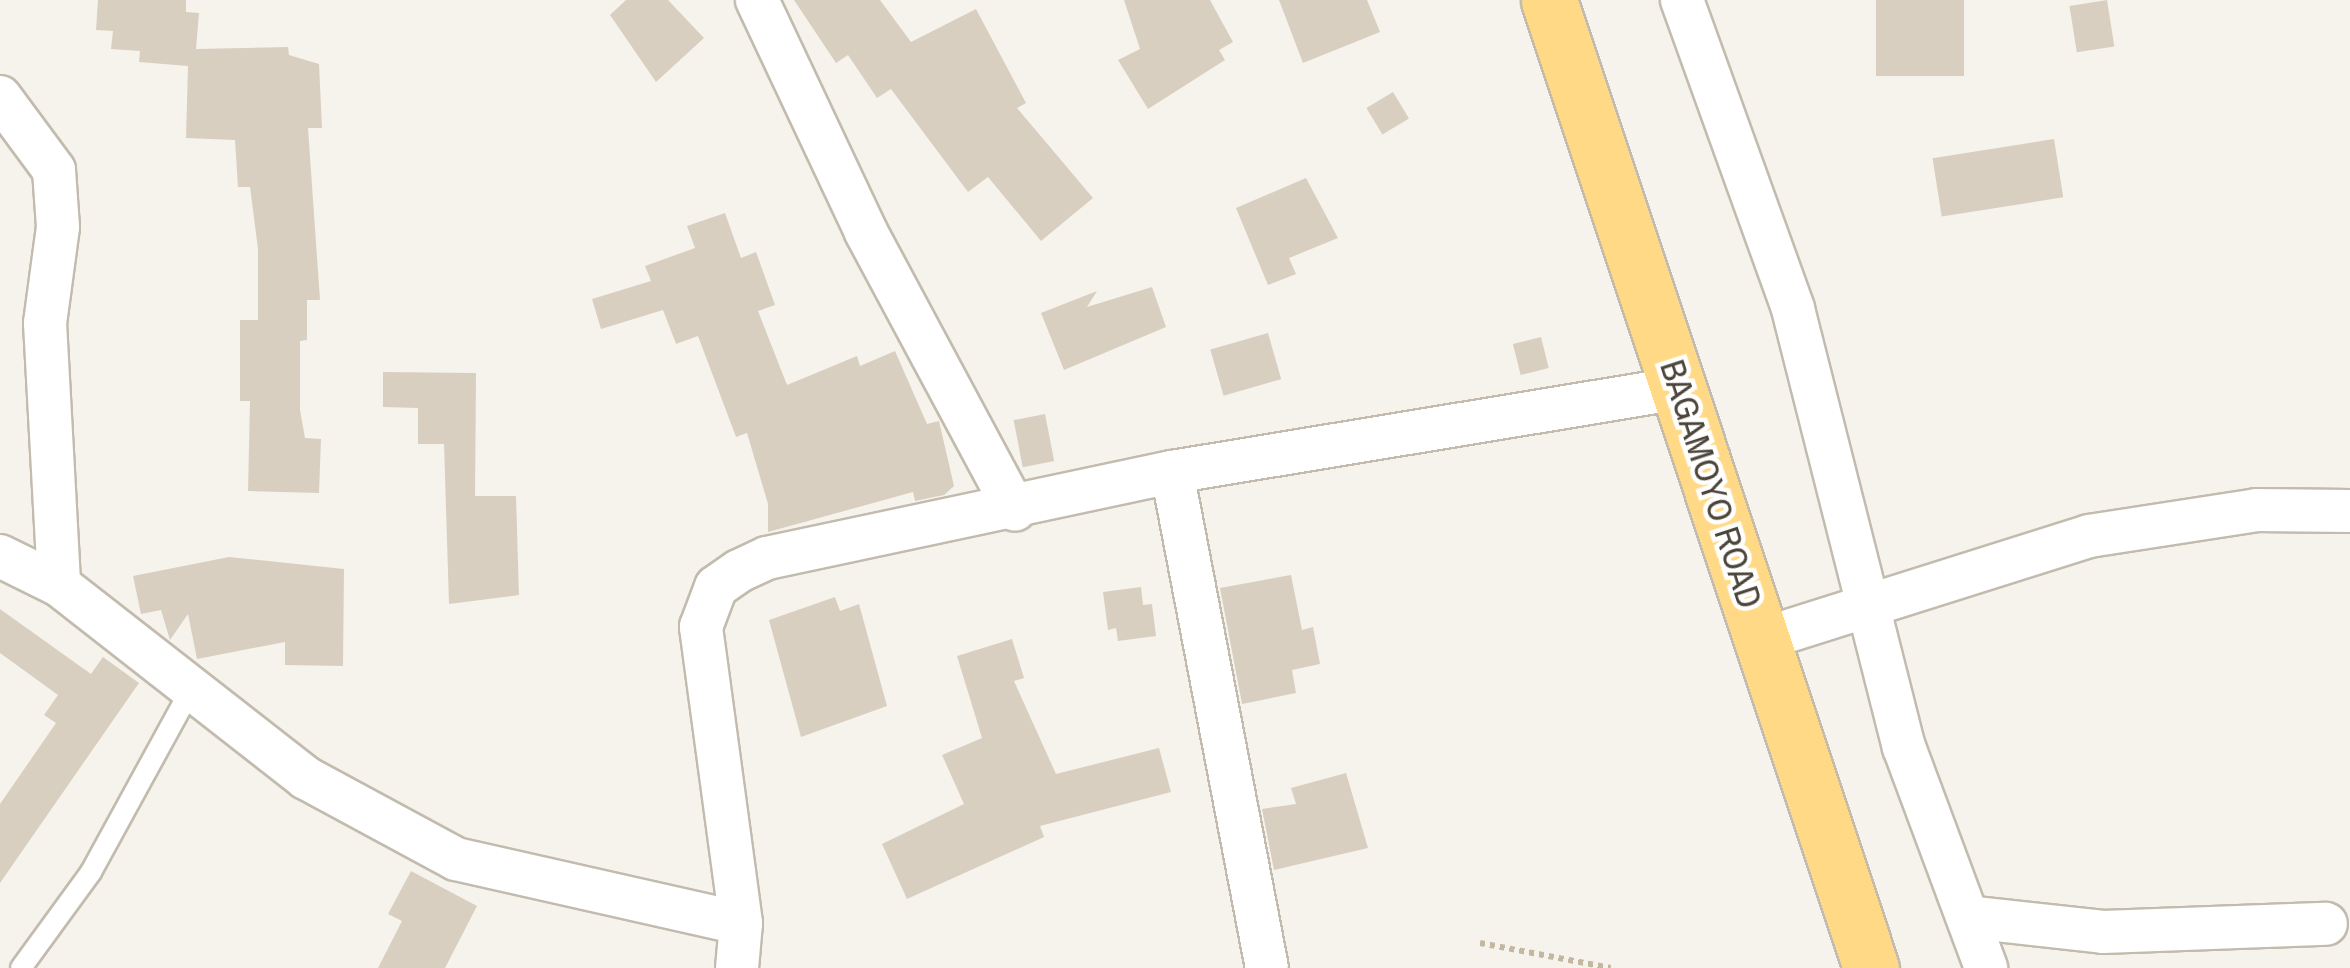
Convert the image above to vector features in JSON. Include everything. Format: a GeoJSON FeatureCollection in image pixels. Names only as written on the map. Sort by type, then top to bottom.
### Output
{"type":"FeatureCollection","features":[{"type":"Feature","properties":{"kind":"highway","name":"BAGAMOYO ROAD"},"geometry":{"type":"LineString","coordinates":[[1549,0],[1871,968]]}},
{"type":"Feature","properties":{"kind":"street"},"geometry":{"type":"LineString","coordinates":[[756,0],[866,232],[1015,510]]}},
{"type":"Feature","properties":{"kind":"street"},"geometry":{"type":"LineString","coordinates":[[1682,0],[1793,309],[1904,747],[1986,968]]}},
{"type":"Feature","properties":{"kind":"street"},"geometry":{"type":"LineString","coordinates":[[0,97],[54,170],[58,227],[45,323],[59,585]]}},
{"type":"Feature","properties":{"kind":"street"},"geometry":{"type":"LineString","coordinates":[[737,968],[740,923],[702,627],[716,586],[768,558],[1015,510],[1172,472],[1680,388]]}},
{"type":"Feature","properties":{"kind":"street"},"geometry":{"type":"LineString","coordinates":[[1172,472],[1267,968]]}},
{"type":"Feature","properties":{"kind":"street"},"geometry":{"type":"LineString","coordinates":[[1763,639],[2090,536],[2256,510],[2350,512]]}},
{"type":"Feature","properties":{"kind":"street"},"geometry":{"type":"LineString","coordinates":[[0,556],[59,585],[306,778],[456,859],[740,923]]}},
{"type":"Feature","properties":{"kind":"street"},"geometry":{"type":"LineString","coordinates":[[1968,917],[2103,932],[2326,924]]}},
{"type":"Feature","properties":{"kind":"lane"},"geometry":{"type":"LineString","coordinates":[[21,968],[91,872],[192,689]]}},
{"type":"Feature","properties":{"kind":"path"},"geometry":{"type":"LineString","coordinates":[[1480,943],[1611,968]]}},
{"type":"Feature","properties":{"kind":"building"},"geometry":{"type":"Polygon","coordinates":[[[98,0],[186,0],[186,12],[199,13],[196,49],[288,47],[289,55],[319,64],[322,128],[308,128],[320,300],[307,300],[307,340],[300,341],[300,410],[305,438],[321,439],[319,493],[248,491],[250,401],[240,401],[240,320],[258,320],[258,249],[250,187],[238,187],[235,140],[186,138],[188,66],[139,62],[140,51],[111,49],[113,31],[96,30],[98,0]]]}},
{"type":"Feature","properties":{"kind":"building"},"geometry":{"type":"Polygon","coordinates":[[[626,0],[668,0],[704,38],[656,82],[610,15],[626,0]]]}},
{"type":"Feature","properties":{"kind":"building"},"geometry":{"type":"Polygon","coordinates":[[[794,0],[880,0],[911,42],[976,9],[1026,103],[1017,108],[1093,198],[1041,241],[988,177],[968,192],[891,89],[877,98],[848,55],[836,63],[794,0]]]}},
{"type":"Feature","properties":{"kind":"building"},"geometry":{"type":"Polygon","coordinates":[[[1124,0],[1210,0],[1233,42],[1219,50],[1225,60],[1148,109],[1118,60],[1140,49],[1124,0]]]}},
{"type":"Feature","properties":{"kind":"building"},"geometry":{"type":"Polygon","coordinates":[[[1279,0],[1367,0],[1380,32],[1303,63],[1279,0]]]}},
{"type":"Feature","properties":{"kind":"building"},"geometry":{"type":"Polygon","coordinates":[[[1876,0],[1964,0],[1964,76],[1876,76],[1876,0]]]}},
{"type":"Feature","properties":{"kind":"building"},"geometry":{"type":"Polygon","coordinates":[[[2107,0],[2114,46],[2077,52],[2069,6],[2107,0]]]}},
{"type":"Feature","properties":{"kind":"building"},"geometry":{"type":"Polygon","coordinates":[[[1393,92],[1409,119],[1382,135],[1366,108],[1393,92]]]}},
{"type":"Feature","properties":{"kind":"building"},"geometry":{"type":"Polygon","coordinates":[[[2054,139],[2063,197],[1942,217],[1933,158],[2054,139]]]}},
{"type":"Feature","properties":{"kind":"building"},"geometry":{"type":"Polygon","coordinates":[[[1306,178],[1338,238],[1289,258],[1296,274],[1268,285],[1236,208],[1306,178]]]}},
{"type":"Feature","properties":{"kind":"building"},"geometry":{"type":"Polygon","coordinates":[[[725,213],[741,258],[756,252],[775,305],[758,311],[787,385],[857,356],[860,366],[895,351],[927,424],[939,421],[954,486],[944,495],[915,501],[913,492],[768,532],[768,504],[747,433],[736,437],[698,336],[676,344],[663,310],[601,329],[592,299],[651,281],[645,266],[695,248],[687,226],[725,213]]]}},
{"type":"Feature","properties":{"kind":"building"},"geometry":{"type":"Polygon","coordinates":[[[1152,287],[1166,327],[1064,370],[1041,313],[1097,291],[1087,307],[1152,287]]]}},
{"type":"Feature","properties":{"kind":"building"},"geometry":{"type":"Polygon","coordinates":[[[1268,333],[1281,379],[1224,396],[1210,350],[1268,333]]]}},
{"type":"Feature","properties":{"kind":"building"},"geometry":{"type":"Polygon","coordinates":[[[1541,337],[1549,368],[1521,375],[1513,344],[1541,337]]]}},
{"type":"Feature","properties":{"kind":"building"},"geometry":{"type":"Polygon","coordinates":[[[383,372],[476,373],[475,496],[516,496],[519,595],[449,604],[444,444],[418,444],[418,408],[383,407],[383,372]]]}},
{"type":"Feature","properties":{"kind":"building"},"geometry":{"type":"Polygon","coordinates":[[[1045,414],[1054,461],[1023,467],[1014,420],[1045,414]]]}},
{"type":"Feature","properties":{"kind":"building"},"geometry":{"type":"Polygon","coordinates":[[[229,557],[344,569],[343,666],[285,665],[285,642],[197,659],[188,614],[170,640],[161,610],[141,614],[133,576],[229,557]]]}},
{"type":"Feature","properties":{"kind":"building"},"geometry":{"type":"Polygon","coordinates":[[[1291,575],[1302,630],[1313,627],[1320,664],[1292,670],[1296,693],[1242,704],[1220,588],[1291,575]]]}},
{"type":"Feature","properties":{"kind":"building"},"geometry":{"type":"Polygon","coordinates":[[[1141,587],[1143,605],[1152,604],[1156,636],[1118,641],[1116,628],[1108,630],[1103,592],[1141,587]]]}},
{"type":"Feature","properties":{"kind":"building"},"geometry":{"type":"Polygon","coordinates":[[[835,597],[840,611],[859,604],[887,706],[801,737],[769,620],[835,597]]]}},
{"type":"Feature","properties":{"kind":"building"},"geometry":{"type":"Polygon","coordinates":[[[0,609],[91,674],[103,657],[139,683],[0,883],[0,804],[56,723],[44,715],[58,695],[0,653],[0,609]]]}},
{"type":"Feature","properties":{"kind":"building"},"geometry":{"type":"Polygon","coordinates":[[[1012,639],[1024,678],[1014,681],[1056,774],[1159,748],[1171,792],[1040,826],[1044,837],[907,899],[882,844],[964,804],[942,755],[982,738],[957,656],[1012,639]]]}},
{"type":"Feature","properties":{"kind":"building"},"geometry":{"type":"Polygon","coordinates":[[[1346,773],[1368,848],[1274,870],[1262,809],[1296,804],[1291,788],[1346,773]]]}},
{"type":"Feature","properties":{"kind":"building"},"geometry":{"type":"Polygon","coordinates":[[[411,871],[477,906],[445,968],[378,968],[402,921],[388,914],[411,871]]]}}]}
